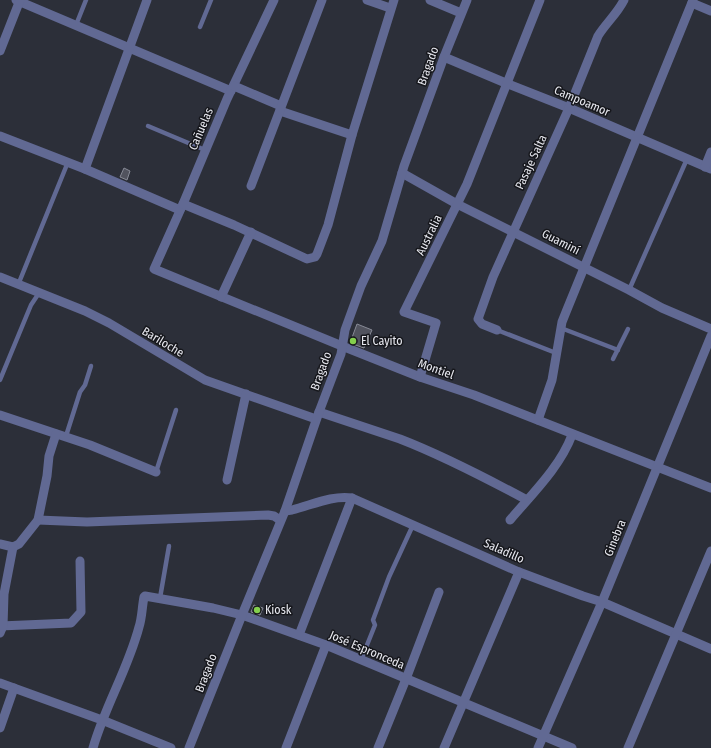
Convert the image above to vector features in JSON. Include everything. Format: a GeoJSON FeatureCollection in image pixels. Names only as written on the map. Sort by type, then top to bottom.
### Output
{"type":"FeatureCollection","features":[{"type":"Feature","properties":{"kind":"street"},"geometry":{"type":"LineString","coordinates":[[0,50],[19,0],[130,48],[352,135]]}},
{"type":"Feature","properties":{"kind":"street"},"geometry":{"type":"LineString","coordinates":[[85,169],[147,0]]}},
{"type":"Feature","properties":{"kind":"street","name":"Cañuelas"},"geometry":{"type":"LineString","coordinates":[[154,268],[182,207],[232,88],[274,0]]}},
{"type":"Feature","properties":{"kind":"street"},"geometry":{"type":"LineString","coordinates":[[250,186],[322,0]]}},
{"type":"Feature","properties":{"kind":"street"},"geometry":{"type":"LineString","coordinates":[[0,136],[182,207],[251,232],[307,259],[315,257],[328,225],[352,135],[392,4],[367,0]]}},
{"type":"Feature","properties":{"kind":"street"},"geometry":{"type":"LineString","coordinates":[[430,0],[461,13]]}},
{"type":"Feature","properties":{"kind":"street","name":"Bragado"},"geometry":{"type":"LineString","coordinates":[[189,748],[280,520],[285,511],[340,354],[345,330],[361,286],[386,229],[402,173],[444,57],[467,0]]}},
{"type":"Feature","properties":{"kind":"street","name":"Australia"},"geometry":{"type":"LineString","coordinates":[[420,376],[436,323],[404,312],[468,184],[540,0]]}},
{"type":"Feature","properties":{"kind":"street","name":"Pasaje Salta"},"geometry":{"type":"LineString","coordinates":[[497,330],[482,324],[478,319],[493,277],[569,108],[598,36],[604,25],[619,10],[624,0]]}},
{"type":"Feature","properties":{"kind":"street"},"geometry":{"type":"LineString","coordinates":[[538,420],[552,380],[561,328],[566,312],[692,1],[711,11]]}},
{"type":"Feature","properties":{"kind":"street","name":"Campoamor"},"geometry":{"type":"LineString","coordinates":[[444,57],[569,108],[708,168]]}},
{"type":"Feature","properties":{"kind":"street"},"geometry":{"type":"LineString","coordinates":[[708,168],[711,152]]}},
{"type":"Feature","properties":{"kind":"street","name":"Guaminí"},"geometry":{"type":"LineString","coordinates":[[402,173],[457,204],[584,267],[662,308],[711,329]]}},
{"type":"Feature","properties":{"kind":"street"},"geometry":{"type":"LineString","coordinates":[[221,297],[251,232]]}},
{"type":"Feature","properties":{"kind":"street","name":"Montiel"},"geometry":{"type":"LineString","coordinates":[[154,268],[342,346],[474,395],[572,435],[711,488]]}},
{"type":"Feature","properties":{"kind":"street","name":"Bariloche"},"geometry":{"type":"LineString","coordinates":[[0,278],[72,305],[97,317],[205,380],[246,394],[401,440],[463,466],[527,500]]}},
{"type":"Feature","properties":{"kind":"street","name":"Ginebra"},"geometry":{"type":"LineString","coordinates":[[538,748],[602,602],[711,336]]}},
{"type":"Feature","properties":{"kind":"street"},"geometry":{"type":"LineString","coordinates":[[227,480],[246,394]]}},
{"type":"Feature","properties":{"kind":"street"},"geometry":{"type":"LineString","coordinates":[[0,414],[56,434],[66,436],[156,472]]}},
{"type":"Feature","properties":{"kind":"street"},"geometry":{"type":"LineString","coordinates":[[0,544],[13,547],[19,544],[38,520],[50,456],[56,434]]}},
{"type":"Feature","properties":{"kind":"street"},"geometry":{"type":"LineString","coordinates":[[510,520],[560,460],[572,435]]}},
{"type":"Feature","properties":{"kind":"street","name":"Saladillo"},"geometry":{"type":"LineString","coordinates":[[285,511],[335,498],[352,498],[519,572],[602,602],[711,649]]}},
{"type":"Feature","properties":{"kind":"street"},"geometry":{"type":"LineString","coordinates":[[298,636],[352,498]]}},
{"type":"Feature","properties":{"kind":"street"},"geometry":{"type":"LineString","coordinates":[[38,520],[87,522],[268,515],[274,516],[280,520]]}},
{"type":"Feature","properties":{"kind":"street"},"geometry":{"type":"LineString","coordinates":[[13,547],[4,594],[1,628],[71,623],[81,612],[80,561]]}},
{"type":"Feature","properties":{"kind":"street"},"geometry":{"type":"LineString","coordinates":[[628,748],[711,551]]}},
{"type":"Feature","properties":{"kind":"street"},"geometry":{"type":"LineString","coordinates":[[444,748],[519,572]]}},
{"type":"Feature","properties":{"kind":"street"},"geometry":{"type":"LineString","coordinates":[[378,748],[439,592]]}},
{"type":"Feature","properties":{"kind":"street","name":"José Espronceda"},"geometry":{"type":"LineString","coordinates":[[102,720],[131,652],[139,629],[145,596],[213,608],[242,615],[326,645],[572,748]]}},
{"type":"Feature","properties":{"kind":"street"},"geometry":{"type":"LineString","coordinates":[[286,748],[326,645]]}},
{"type":"Feature","properties":{"kind":"street"},"geometry":{"type":"LineString","coordinates":[[0,683],[102,720],[171,748]]}},
{"type":"Feature","properties":{"kind":"street"},"geometry":{"type":"LineString","coordinates":[[0,728],[14,688]]}},
{"type":"Feature","properties":{"kind":"street"},"geometry":{"type":"LineString","coordinates":[[93,748],[102,720]]}},
{"type":"Feature","properties":{"kind":"lane"},"geometry":{"type":"LineString","coordinates":[[76,25],[86,0]]}},
{"type":"Feature","properties":{"kind":"lane"},"geometry":{"type":"LineString","coordinates":[[200,27],[211,0]]}},
{"type":"Feature","properties":{"kind":"lane"},"geometry":{"type":"LineString","coordinates":[[148,126],[205,150]]}},
{"type":"Feature","properties":{"kind":"lane"},"geometry":{"type":"LineString","coordinates":[[629,290],[687,159]]}},
{"type":"Feature","properties":{"kind":"lane"},"geometry":{"type":"LineString","coordinates":[[18,285],[68,162]]}},
{"type":"Feature","properties":{"kind":"lane"},"geometry":{"type":"LineString","coordinates":[[0,380],[31,305],[39,293]]}},
{"type":"Feature","properties":{"kind":"lane"},"geometry":{"type":"LineString","coordinates":[[561,328],[618,350]]}},
{"type":"Feature","properties":{"kind":"lane"},"geometry":{"type":"LineString","coordinates":[[613,359],[628,329]]}},
{"type":"Feature","properties":{"kind":"lane"},"geometry":{"type":"LineString","coordinates":[[497,330],[556,353]]}},
{"type":"Feature","properties":{"kind":"lane"},"geometry":{"type":"LineString","coordinates":[[66,436],[80,392],[85,385],[90,366]]}},
{"type":"Feature","properties":{"kind":"lane"},"geometry":{"type":"LineString","coordinates":[[156,472],[176,410]]}},
{"type":"Feature","properties":{"kind":"lane"},"geometry":{"type":"LineString","coordinates":[[361,660],[375,625],[373,620],[389,577],[413,525]]}},
{"type":"Feature","properties":{"kind":"lane"},"geometry":{"type":"LineString","coordinates":[[160,598],[169,546]]}},
{"type":"Feature","properties":{"kind":"building"},"geometry":{"type":"Polygon","coordinates":[[[124,168],[130,171],[127,180],[120,177],[124,168]]]}},
{"type":"Feature","properties":{"kind":"building"},"geometry":{"type":"Polygon","coordinates":[[[357,324],[372,330],[364,348],[350,343],[357,324]]]}},
{"type":"Feature","properties":{"kind":"building","name":"Kiosk"},"geometry":{"type":"Polygon","coordinates":[[[254,605],[263,608],[260,615],[251,612],[254,605]]]}},
{"type":"Feature","properties":{"kind":"place","name":"El Cayito"},"geometry":{"type":"Point","coordinates":[353,341]}},
{"type":"Feature","properties":{"kind":"place","name":"Kiosk"},"geometry":{"type":"Point","coordinates":[257,610]}}]}
